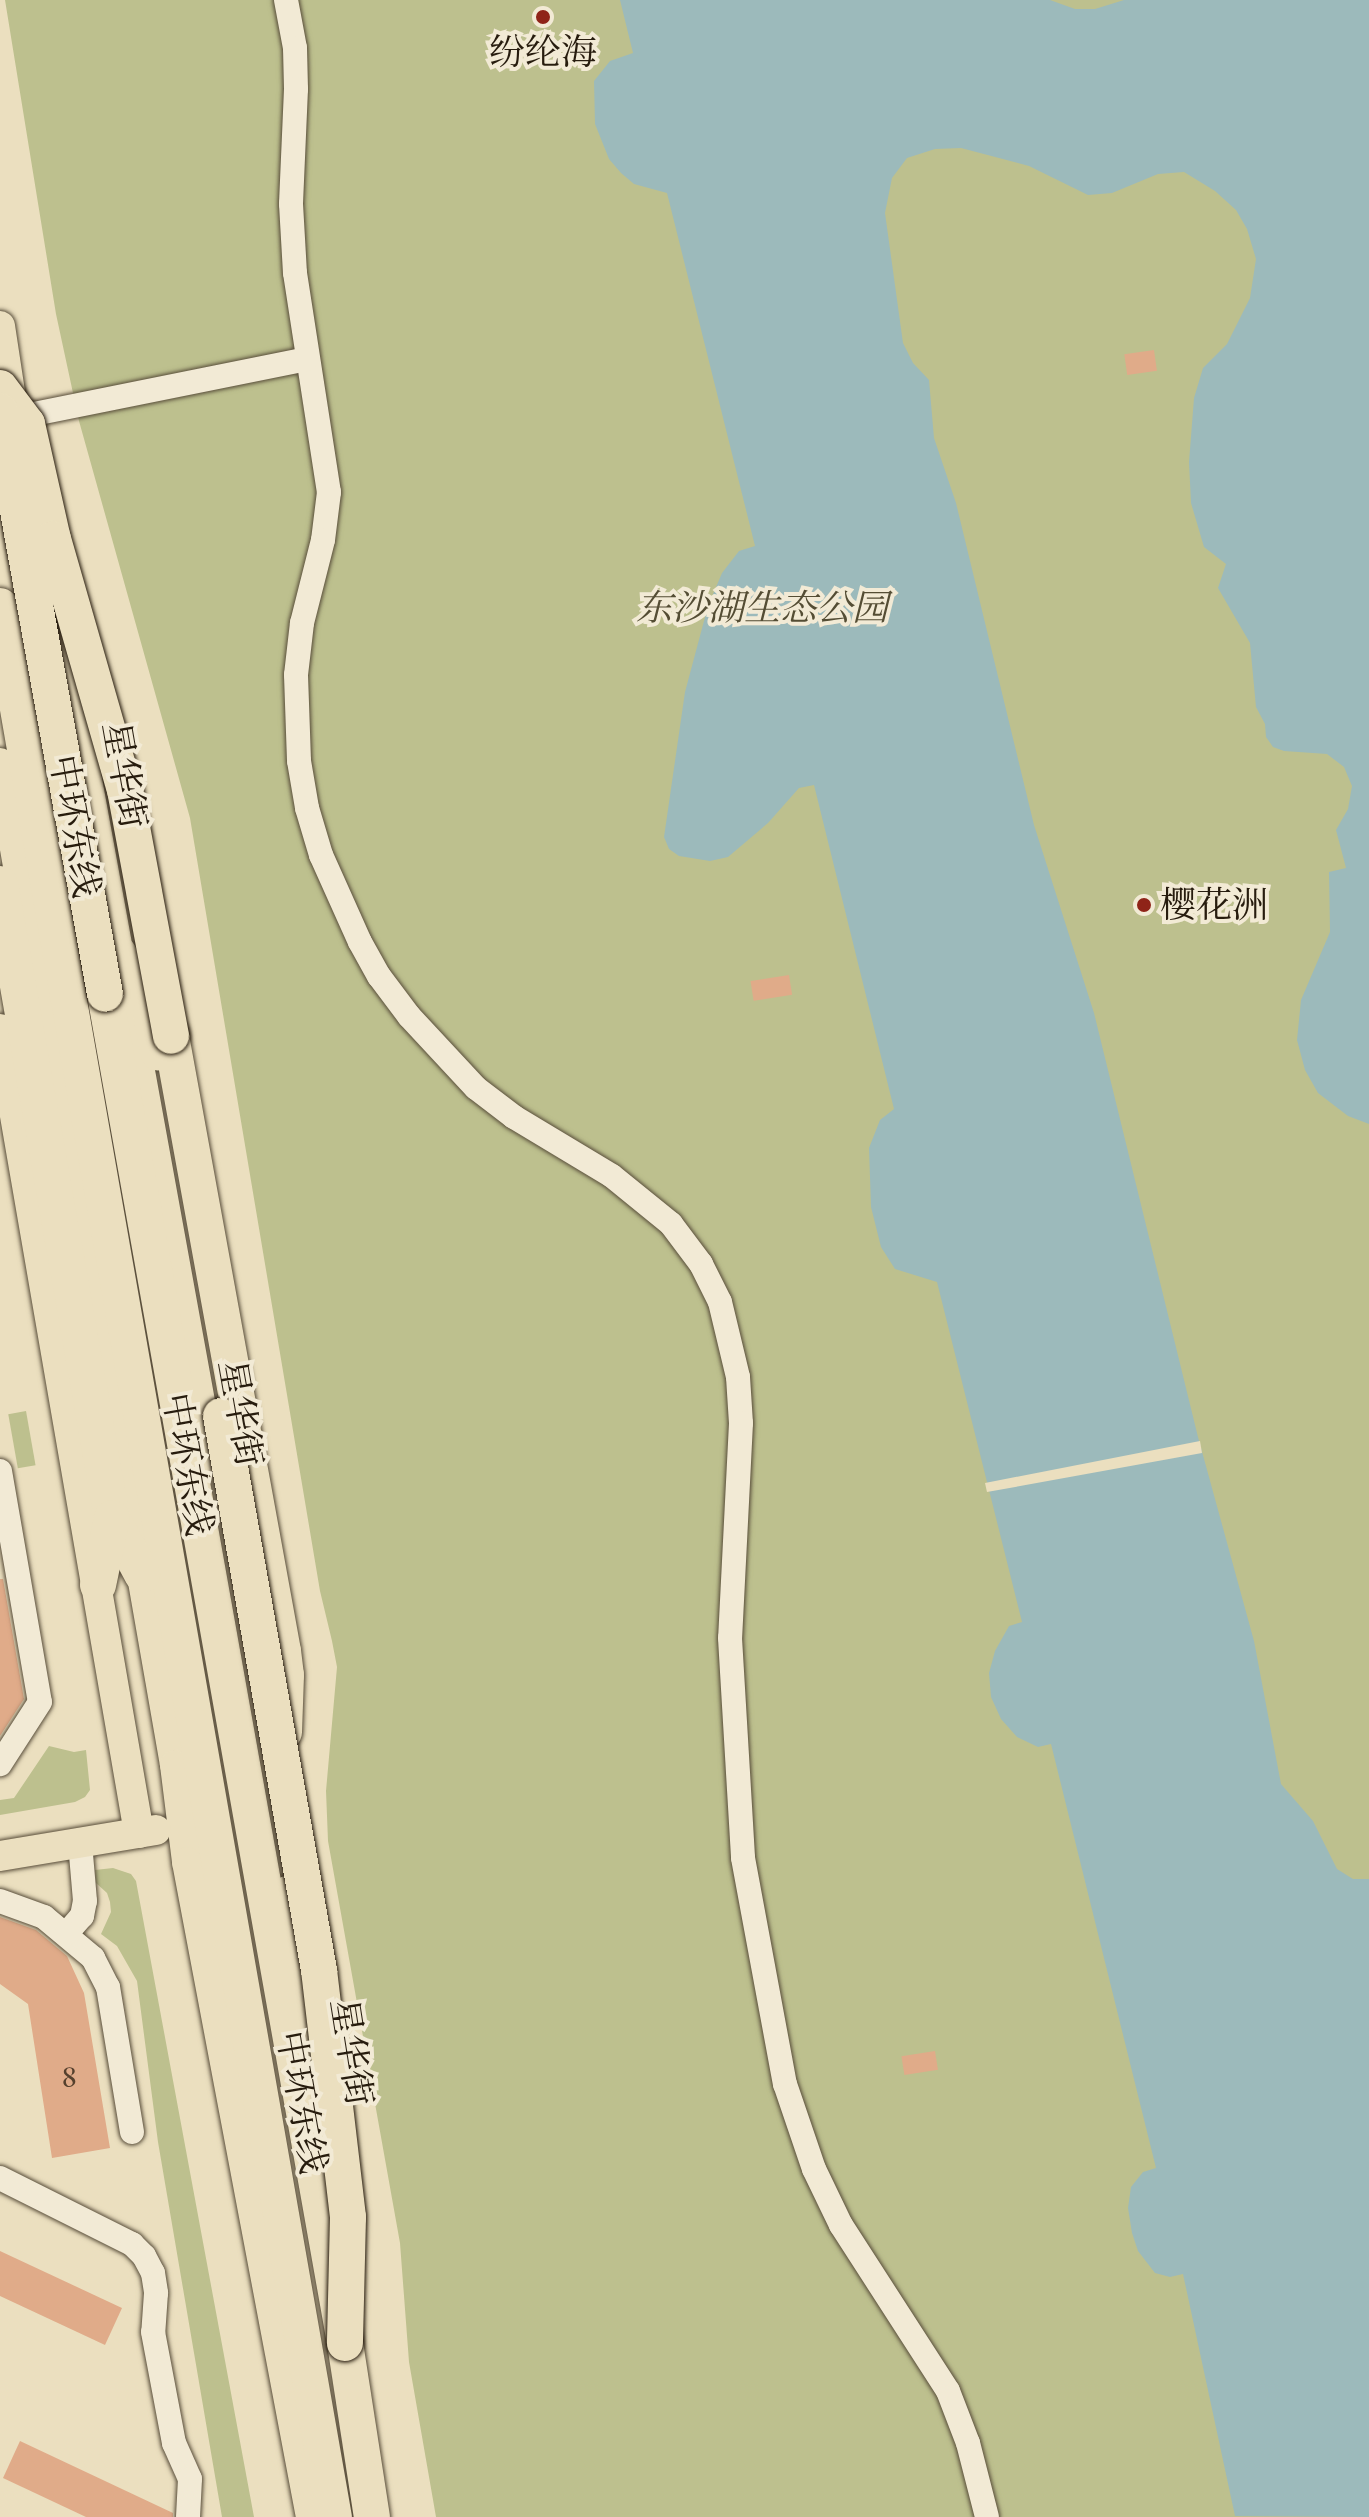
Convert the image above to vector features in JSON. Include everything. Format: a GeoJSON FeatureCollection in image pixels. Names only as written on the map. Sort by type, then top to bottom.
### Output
{"type":"FeatureCollection","features":[{"type":"Feature","properties":{"kind":"highway"},"geometry":{"type":"LineString","coordinates":[[3,412],[27,424],[53,539],[125,790],[286,1675],[284,1740],[274,1809]]}},
{"type":"Feature","properties":{"kind":"highway","name":"中环东线"},"geometry":{"type":"LineString","coordinates":[[3,412],[345,2343],[372,2517]]}},
{"type":"Feature","properties":{"kind":"highway","name":"中环东线"},"geometry":{"type":"LineString","coordinates":[[0,606],[334,2517]]}},
{"type":"Feature","properties":{"kind":"highway"},"geometry":{"type":"LineString","coordinates":[[0,884],[14,1038],[112,1518],[142,1574]]}},
{"type":"Feature","properties":{"kind":"highway"},"geometry":{"type":"LineString","coordinates":[[119,954],[151,1013],[319,1970],[348,2217],[345,2343]]}},
{"type":"Feature","properties":{"kind":"highway"},"geometry":{"type":"LineString","coordinates":[[98,1585],[112,1518]]}},
{"type":"Feature","properties":{"kind":"main road","name":"星华街"},"geometry":{"type":"LineString","coordinates":[[0,326],[3,412],[69,680],[274,1809],[386,2517]]}},
{"type":"Feature","properties":{"kind":"main road"},"geometry":{"type":"LineString","coordinates":[[0,763],[142,1574],[182,1826],[311,2517]]}},
{"type":"Feature","properties":{"kind":"main road"},"geometry":{"type":"LineString","coordinates":[[14,1038],[139,1833]]}},
{"type":"Feature","properties":{"kind":"main road"},"geometry":{"type":"LineString","coordinates":[[0,1856],[182,1826]]}},
{"type":"Feature","properties":{"kind":"street"},"geometry":{"type":"LineString","coordinates":[[286,0],[295,48],[292,238],[307,359],[329,492],[323,540],[302,623],[296,724],[307,808],[321,855],[360,942],[379,976],[409,1016],[476,1088],[514,1117],[612,1176],[671,1224],[701,1264],[720,1302],[738,1377],[741,1423],[730,1638],[741,1843],[754,1934],[785,2084],[814,2169],[841,2225],[948,2391],[968,2443],[987,2517]]}},
{"type":"Feature","properties":{"kind":"street"},"geometry":{"type":"LineString","coordinates":[[3,412],[307,359]]}},
{"type":"Feature","properties":{"kind":"street"},"geometry":{"type":"LineString","coordinates":[[0,1471],[40,1702],[0,1764]]}},
{"type":"Feature","properties":{"kind":"street"},"geometry":{"type":"LineString","coordinates":[[67,1933],[82,1916],[85,1901],[80,1843]]}},
{"type":"Feature","properties":{"kind":"street"},"geometry":{"type":"LineString","coordinates":[[0,1901],[21,1906],[67,1933],[93,1958],[108,1987],[132,2132]]}},
{"type":"Feature","properties":{"kind":"street"},"geometry":{"type":"LineString","coordinates":[[0,2178],[132,2244],[144,2256],[153,2273],[153,2332],[174,2443],[190,2479],[188,2517]]}},
{"type":"Feature","properties":{"kind":"green space","name":"东沙湖生态公园"},"geometry":{"type":"Polygon","coordinates":[[[5,0],[1369,0],[1369,2517],[436,2517],[409,2362],[400,2243],[328,1841],[326,1791],[337,1667],[320,1591],[190,818],[79,421],[56,314],[5,0]]]}},
{"type":"Feature","properties":{"kind":"green space"},"geometry":{"type":"Polygon","coordinates":[[[26,1411],[36,1465],[18,1468],[8,1414],[26,1411]]]}},
{"type":"Feature","properties":{"kind":"green space"},"geometry":{"type":"Polygon","coordinates":[[[49,1746],[74,1752],[86,1750],[90,1790],[75,1802],[0,1815],[0,1800],[14,1798],[49,1746]]]}},
{"type":"Feature","properties":{"kind":"green space"},"geometry":{"type":"Polygon","coordinates":[[[113,1868],[131,1874],[136,1881],[254,2517],[222,2517],[158,2142],[137,1981],[117,1946],[101,1934],[111,1912],[107,1893],[96,1883],[95,1870],[113,1868]]]}},
{"type":"Feature","properties":{"kind":"water"},"geometry":{"type":"Polygon","coordinates":[[[620,0],[1050,0],[1075,9],[1095,9],[1124,0],[1369,0],[1369,1124],[1348,1116],[1318,1093],[1305,1070],[1297,1040],[1301,1000],[1330,932],[1329,872],[1346,868],[1336,830],[1348,809],[1352,786],[1344,767],[1327,754],[1284,751],[1273,747],[1266,737],[1265,724],[1256,707],[1250,643],[1218,588],[1226,564],[1204,547],[1191,503],[1189,462],[1194,398],[1203,368],[1227,344],[1250,298],[1256,259],[1247,229],[1236,210],[1215,191],[1184,172],[1158,174],[1112,193],[1088,195],[1029,166],[961,148],[935,149],[907,158],[892,178],[885,213],[903,343],[913,363],[929,380],[934,438],[956,503],[1034,825],[1094,1013],[1198,1437],[1254,1641],[1281,1784],[1313,1821],[1337,1869],[1353,1879],[1369,1879],[1369,2517],[1235,2516],[1183,2274],[1170,2277],[1155,2273],[1138,2251],[1132,2233],[1128,2208],[1131,2187],[1143,2172],[1156,2168],[1051,1744],[1038,1747],[1017,1737],[1001,1719],[991,1697],[989,1673],[995,1651],[1009,1626],[1022,1622],[937,1282],[895,1269],[881,1247],[871,1207],[869,1148],[880,1120],[894,1109],[814,785],[799,788],[768,823],[728,857],[710,861],[679,856],[669,849],[664,837],[685,692],[708,606],[722,573],[739,551],[755,546],[667,193],[634,184],[621,173],[609,159],[595,124],[594,81],[610,61],[633,53],[620,0]]]}},
{"type":"Feature","properties":{"kind":"pier"},"geometry":{"type":"Polygon","coordinates":[[[1200,1441],[1202,1453],[987,1492],[985,1483],[1200,1441]]]}},
{"type":"Feature","properties":{"kind":"building"},"geometry":{"type":"Polygon","coordinates":[[[1154,350],[1157,371],[1127,375],[1124,354],[1154,350]]]}},
{"type":"Feature","properties":{"kind":"building"},"geometry":{"type":"Polygon","coordinates":[[[789,975],[792,995],[754,1001],[750,981],[789,975]]]}},
{"type":"Feature","properties":{"kind":"building"},"geometry":{"type":"Polygon","coordinates":[[[0,1579],[3,1579],[24,1699],[0,1736],[0,1579]]]}},
{"type":"Feature","properties":{"kind":"building"},"geometry":{"type":"Polygon","coordinates":[[[0,1917],[36,1930],[67,1956],[84,1993],[110,2148],[52,2158],[28,2004],[0,1984],[0,1917]]]}},
{"type":"Feature","properties":{"kind":"building"},"geometry":{"type":"Polygon","coordinates":[[[935,2051],[938,2070],[904,2075],[901,2056],[935,2051]]]}},
{"type":"Feature","properties":{"kind":"building"},"geometry":{"type":"Polygon","coordinates":[[[0,2251],[122,2308],[105,2345],[0,2296],[0,2251]]]}},
{"type":"Feature","properties":{"kind":"building"},"geometry":{"type":"Polygon","coordinates":[[[20,2441],[173,2513],[173,2517],[86,2517],[3,2478],[20,2441]]]}},
{"type":"Feature","properties":{"kind":"place","name":"纷纶海"},"geometry":{"type":"Point","coordinates":[543,17]}},
{"type":"Feature","properties":{"kind":"place","name":"樱花洲"},"geometry":{"type":"Point","coordinates":[1144,905]}}]}
